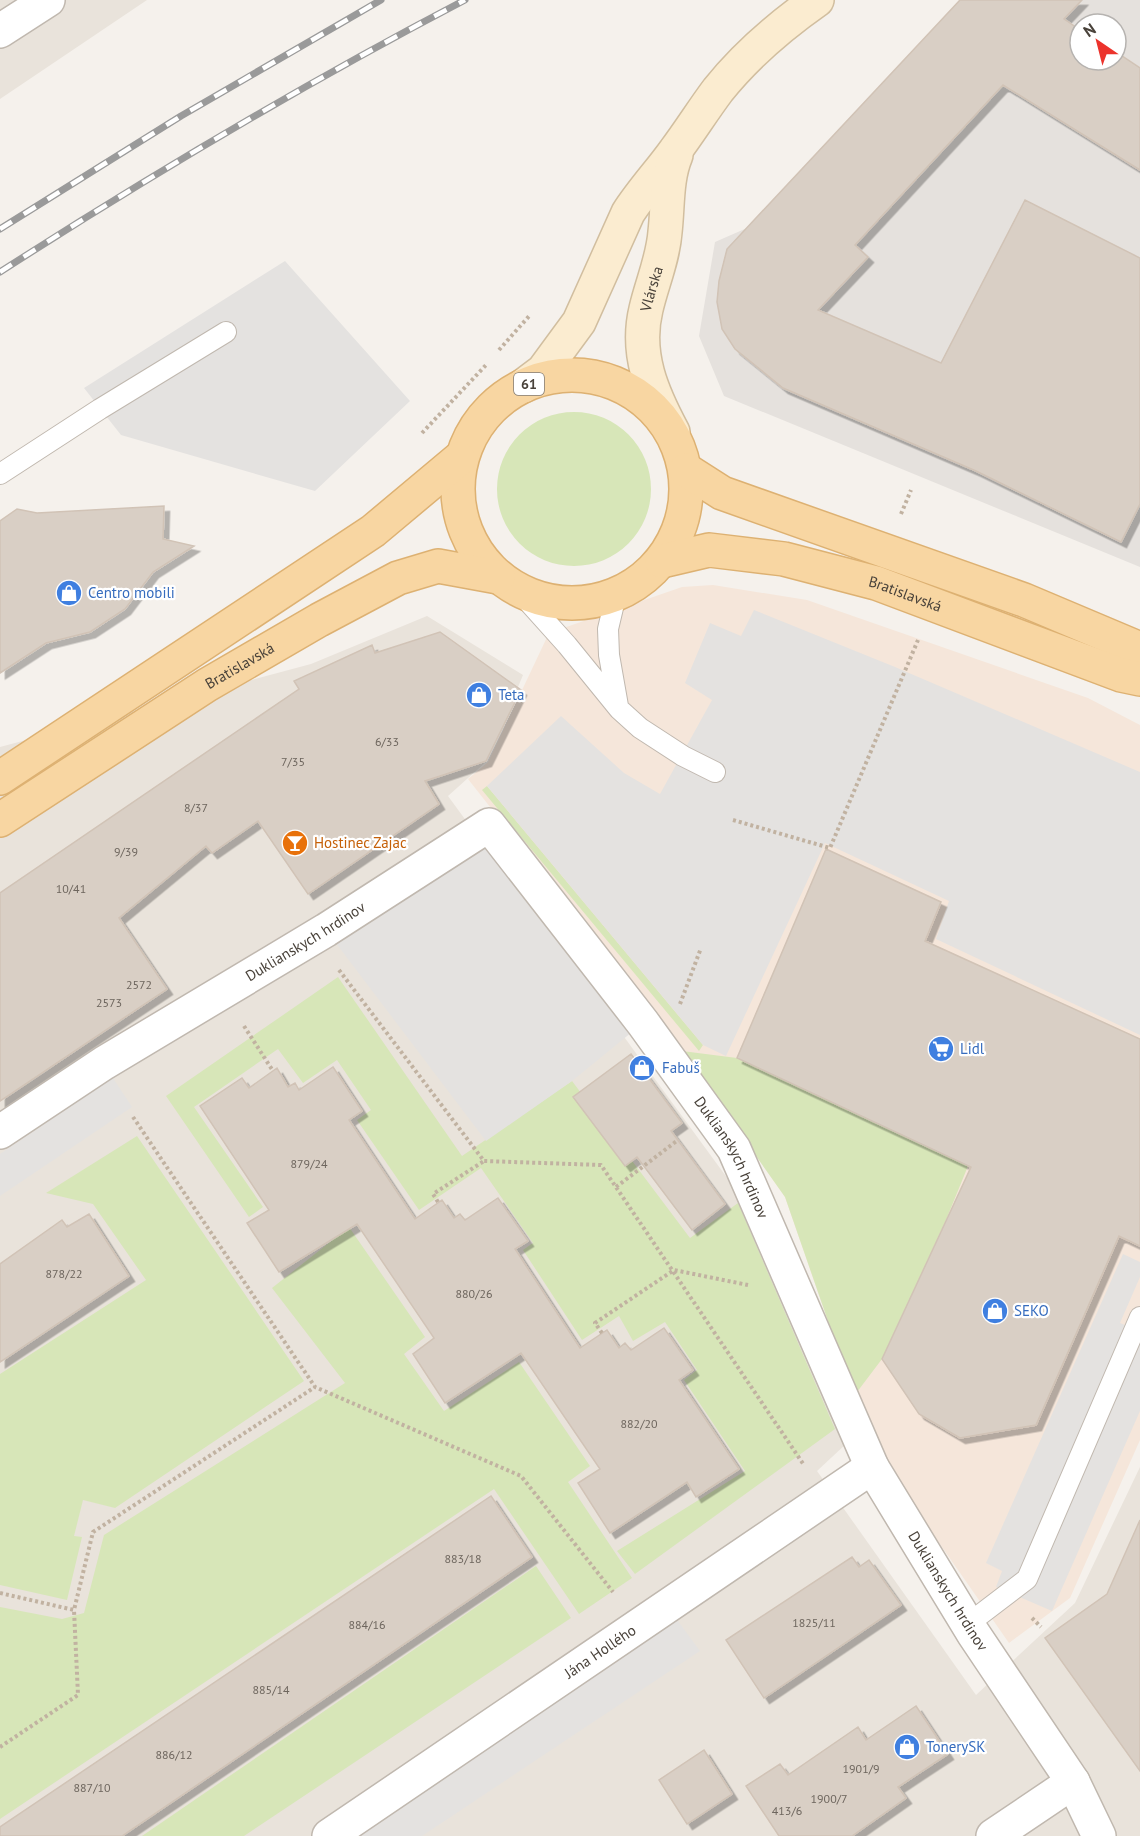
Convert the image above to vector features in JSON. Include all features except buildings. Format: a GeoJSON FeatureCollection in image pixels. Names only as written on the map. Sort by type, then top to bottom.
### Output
{"type":"FeatureCollection","features":[{"type":"Feature","properties":{"kind":"main road","name":"Vlárska"},"geometry":{"type":"LineString","coordinates":[[523,386],[543,371],[579,322],[628,213],[702,112],[742,63],[766,39],[816,0]]}},
{"type":"Feature","properties":{"kind":"main road","name":"Vlárska"},"geometry":{"type":"LineString","coordinates":[[673,432],[654,397],[643,353],[642,332],[646,308],[662,254],[674,159],[682,142]]}},
{"type":"Feature","properties":{"kind":"main road","name":"Bratislavská"},"geometry":{"type":"LineString","coordinates":[[0,778],[373,531],[459,459],[490,409],[523,386],[546,378],[586,375],[621,384],[647,401],[673,432],[686,470],[682,527],[662,561],[616,595],[577,604],[533,597],[506,581],[471,543],[459,506],[459,459]]}},
{"type":"Feature","properties":{"kind":"main road"},"geometry":{"type":"LineString","coordinates":[[686,470],[722,493],[1024,600],[1140,649]]}},
{"type":"Feature","properties":{"kind":"main road","name":"Bratislavská"},"geometry":{"type":"LineString","coordinates":[[662,561],[709,550],[784,559],[876,583],[1121,675],[1140,680]]}},
{"type":"Feature","properties":{"kind":"main road","name":"Bratislavská"},"geometry":{"type":"LineString","coordinates":[[0,820],[207,685],[319,620],[398,578],[438,566],[506,581]]}},
{"type":"Feature","properties":{"kind":"street"},"geometry":{"type":"LineString","coordinates":[[0,29],[10,0]]}},
{"type":"Feature","properties":{"kind":"street"},"geometry":{"type":"LineString","coordinates":[[0,29],[48,0]]}},
{"type":"Feature","properties":{"kind":"street","name":"Duklianskych hrdinov"},"geometry":{"type":"LineString","coordinates":[[0,1132],[104,1063],[326,930],[489,825],[662,1049],[734,1149],[872,1467],[968,1624],[1073,1782],[1100,1836]]}},
{"type":"Feature","properties":{"kind":"street","name":"Jána Hollého"},"geometry":{"type":"LineString","coordinates":[[329,1836],[872,1467]]}},
{"type":"Feature","properties":{"kind":"street"},"geometry":{"type":"LineString","coordinates":[[993,1836],[1073,1782]]}},
{"type":"Feature","properties":{"kind":"lane"},"geometry":{"type":"LineString","coordinates":[[0,474],[100,409],[226,332]]}},
{"type":"Feature","properties":{"kind":"lane"},"geometry":{"type":"LineString","coordinates":[[506,581],[567,645],[619,709],[640,728],[682,756],[715,772]]}},
{"type":"Feature","properties":{"kind":"lane"},"geometry":{"type":"LineString","coordinates":[[616,595],[608,629],[609,655],[619,709]]}},
{"type":"Feature","properties":{"kind":"lane"},"geometry":{"type":"LineString","coordinates":[[968,1624],[1027,1579],[1140,1317]]}},
{"type":"Feature","properties":{"kind":"path"},"geometry":{"type":"LineString","coordinates":[[498,352],[537,307]]}},
{"type":"Feature","properties":{"kind":"path"},"geometry":{"type":"LineString","coordinates":[[417,439],[490,360]]}},
{"type":"Feature","properties":{"kind":"path"},"geometry":{"type":"LineString","coordinates":[[733,819],[830,848],[912,653]]}},
{"type":"Feature","properties":{"kind":"path"},"geometry":{"type":"LineString","coordinates":[[662,1049],[701,948]]}},
{"type":"Feature","properties":{"kind":"path"},"geometry":{"type":"LineString","coordinates":[[337,967],[484,1161]]}},
{"type":"Feature","properties":{"kind":"path"},"geometry":{"type":"LineString","coordinates":[[244,1026],[273,1071]]}},
{"type":"Feature","properties":{"kind":"path"},"geometry":{"type":"LineString","coordinates":[[616,1187],[710,1115]]}},
{"type":"Feature","properties":{"kind":"path"},"geometry":{"type":"LineString","coordinates":[[133,1117],[315,1387],[521,1476],[612,1591],[635,1628]]}},
{"type":"Feature","properties":{"kind":"path"},"geometry":{"type":"LineString","coordinates":[[438,1202],[433,1194],[484,1161],[601,1166],[674,1270],[826,1498]]}},
{"type":"Feature","properties":{"kind":"path"},"geometry":{"type":"LineString","coordinates":[[602,1333],[595,1323],[674,1270],[797,1295]]}},
{"type":"Feature","properties":{"kind":"path"},"geometry":{"type":"LineString","coordinates":[[0,1747],[78,1695],[74,1610],[93,1532],[315,1387]]}},
{"type":"Feature","properties":{"kind":"path"},"geometry":{"type":"LineString","coordinates":[[0,1593],[74,1610]]}},
{"type":"Feature","properties":{"kind":"shaded area"},"geometry":{"type":"Polygon","coordinates":[[[0,0],[147,0],[0,99],[0,0]]]}},
{"type":"Feature","properties":{"kind":"shaded area"},"geometry":{"type":"Polygon","coordinates":[[[960,0],[1140,0],[1140,567],[724,396],[699,336],[715,242],[747,228],[960,0]]]}},
{"type":"Feature","properties":{"kind":"shaded area"},"geometry":{"type":"Polygon","coordinates":[[[285,261],[410,401],[315,491],[121,435],[84,388],[285,261]]]}},
{"type":"Feature","properties":{"kind":"shaded area"},"geometry":{"type":"Polygon","coordinates":[[[713,585],[807,600],[1088,698],[1140,725],[1140,1440],[1070,1598],[1009,1643],[900,1487],[854,1396],[785,1197],[682,1050],[468,779],[488,762],[549,633],[682,587],[713,585]]]}},
{"type":"Feature","properties":{"kind":"shaded area"},"geometry":{"type":"Polygon","coordinates":[[[754,610],[895,667],[1140,772],[1140,1035],[936,939],[949,901],[825,843],[726,1056],[703,1045],[487,786],[561,716],[624,773],[660,794],[712,700],[685,683],[710,623],[741,636],[754,610]]]}},
{"type":"Feature","properties":{"kind":"shaded area"},"geometry":{"type":"Polygon","coordinates":[[[427,616],[523,675],[487,761],[448,796],[736,1190],[847,1443],[817,1471],[976,1695],[1075,1603],[1140,1467],[1140,1836],[0,1836],[0,747],[311,664],[427,616]]]}},
{"type":"Feature","properties":{"kind":"shaded area"},"geometry":{"type":"Polygon","coordinates":[[[489,825],[643,1023],[572,1081],[486,1141],[326,930],[489,825]]]}},
{"type":"Feature","properties":{"kind":"shaded area"},"geometry":{"type":"Polygon","coordinates":[[[113,1078],[132,1107],[0,1196],[0,1154],[113,1078]]]}},
{"type":"Feature","properties":{"kind":"shaded area"},"geometry":{"type":"Polygon","coordinates":[[[1123,1254],[1140,1262],[1140,1277],[1120,1323],[1140,1331],[1140,1411],[1052,1611],[996,1587],[1002,1571],[986,1563],[1123,1254]]]}},
{"type":"Feature","properties":{"kind":"shaded area"},"geometry":{"type":"Polygon","coordinates":[[[667,1606],[700,1651],[422,1836],[329,1836],[667,1606]]]}},
{"type":"Feature","properties":{"kind":"green space"},"geometry":{"type":"Polygon","coordinates":[[[574,412],[603,418],[617,425],[628,435],[638,446],[645,460],[651,489],[645,518],[638,532],[628,543],[617,553],[603,560],[574,566],[545,560],[531,553],[520,543],[510,532],[503,518],[497,489],[503,460],[510,446],[520,435],[531,425],[545,418],[574,412]]]}},
{"type":"Feature","properties":{"kind":"green space"},"geometry":{"type":"Polygon","coordinates":[[[487,786],[703,1045],[699,1051],[482,790],[487,786]]]}},
{"type":"Feature","properties":{"kind":"green space"},"geometry":{"type":"Polygon","coordinates":[[[338,977],[462,1156],[572,1081],[690,1238],[738,1203],[835,1429],[635,1574],[617,1551],[745,1471],[684,1380],[697,1370],[665,1322],[633,1341],[619,1316],[582,1340],[523,1250],[533,1243],[481,1168],[419,1210],[357,1120],[371,1110],[337,1060],[303,1083],[278,1049],[194,1107],[263,1207],[249,1217],[166,1096],[338,977]]]}},
{"type":"Feature","properties":{"kind":"green space"},"geometry":{"type":"Polygon","coordinates":[[[682,1051],[737,1058],[968,1166],[946,1220],[882,1359],[854,1396],[785,1197],[682,1051]]]}},
{"type":"Feature","properties":{"kind":"green space"},"geometry":{"type":"Polygon","coordinates":[[[137,1136],[304,1381],[115,1508],[83,1500],[74,1536],[82,1537],[67,1600],[0,1585],[0,1374],[146,1280],[93,1204],[46,1193],[137,1136]]]}},
{"type":"Feature","properties":{"kind":"green space"},"geometry":{"type":"Polygon","coordinates":[[[349,1227],[425,1337],[404,1354],[444,1411],[519,1362],[590,1466],[568,1482],[632,1578],[579,1614],[494,1489],[0,1819],[0,1607],[62,1619],[84,1613],[104,1535],[345,1383],[272,1288],[349,1227]]]}},
{"type":"Feature","properties":{"kind":"green space"},"geometry":{"type":"Polygon","coordinates":[[[536,1566],[571,1618],[244,1836],[142,1836],[536,1566]]]}},
{"type":"Feature","properties":{"kind":"railway"},"geometry":{"type":"LineString","coordinates":[[0,229],[181,116],[381,0]]}},
{"type":"Feature","properties":{"kind":"railway"},"geometry":{"type":"LineString","coordinates":[[0,272],[114,200],[230,131],[346,64],[465,0]]}},
{"type":"Feature","properties":{"kind":"place","name":"Centro mobili"},"geometry":{"type":"Point","coordinates":[69,593]}},
{"type":"Feature","properties":{"kind":"place","name":"Teta"},"geometry":{"type":"Point","coordinates":[479,695]}},
{"type":"Feature","properties":{"kind":"place","name":"Hostinec Zajac"},"geometry":{"type":"Point","coordinates":[295,843]}},
{"type":"Feature","properties":{"kind":"place","name":"Lidl"},"geometry":{"type":"Point","coordinates":[941,1049]}},
{"type":"Feature","properties":{"kind":"place","name":"Fabuš"},"geometry":{"type":"Point","coordinates":[642,1068]}},
{"type":"Feature","properties":{"kind":"place","name":"SEKO"},"geometry":{"type":"Point","coordinates":[995,1311]}},
{"type":"Feature","properties":{"kind":"place","name":"TonerySK"},"geometry":{"type":"Point","coordinates":[907,1747]}}]}
